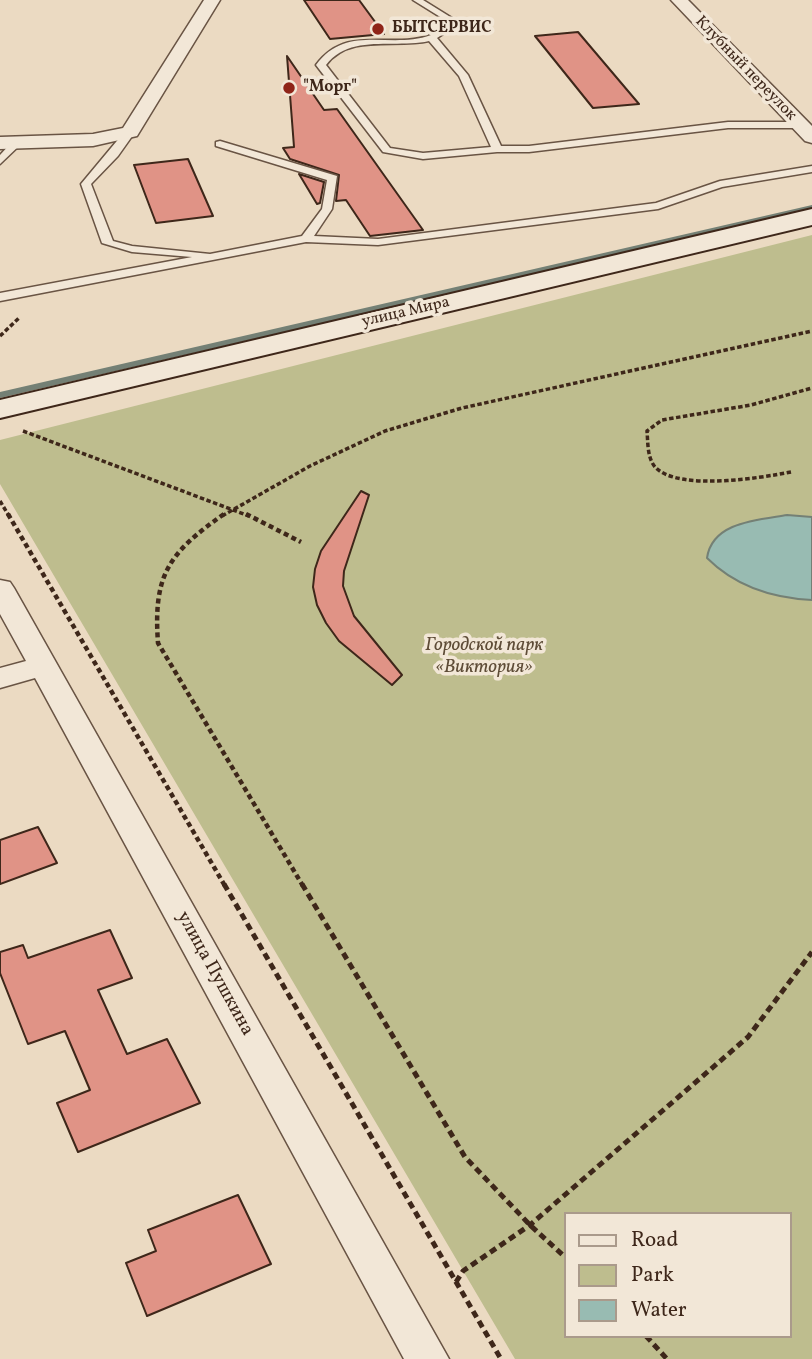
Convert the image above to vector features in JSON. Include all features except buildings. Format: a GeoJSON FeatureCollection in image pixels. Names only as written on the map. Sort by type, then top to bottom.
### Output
{"type":"FeatureCollection","features":[{"type":"Feature","properties":{"kind":"main road","name":"улица Мира"},"geometry":{"type":"LineString","coordinates":[[10,419],[812,217]]}},
{"type":"Feature","properties":{"kind":"street"},"geometry":{"type":"LineString","coordinates":[[9,143],[93,140],[131,132],[212,0]]}},
{"type":"Feature","properties":{"kind":"street","name":"Клубный переулок"},"geometry":{"type":"LineString","coordinates":[[679,0],[806,131]]}},
{"type":"Feature","properties":{"kind":"street","name":"улица Пушкина"},"geometry":{"type":"LineString","coordinates":[[0,588],[427,1359]]}},
{"type":"Feature","properties":{"kind":"street"},"geometry":{"type":"LineString","coordinates":[[0,678],[43,666]]}},
{"type":"Feature","properties":{"kind":"lane"},"geometry":{"type":"LineString","coordinates":[[417,0],[456,23],[432,38],[341,47],[326,55],[321,65],[387,150],[423,156],[497,149],[529,149],[728,125],[806,131]]}},
{"type":"Feature","properties":{"kind":"lane"},"geometry":{"type":"LineString","coordinates":[[432,38],[463,75],[497,149]]}},
{"type":"Feature","properties":{"kind":"lane"},"geometry":{"type":"LineString","coordinates":[[131,132],[86,184],[108,243],[132,249],[181,251],[217,257]]}},
{"type":"Feature","properties":{"kind":"lane"},"geometry":{"type":"LineString","coordinates":[[0,161],[9,143]]}},
{"type":"Feature","properties":{"kind":"lane"},"geometry":{"type":"LineString","coordinates":[[220,144],[333,178],[327,209],[306,239]]}},
{"type":"Feature","properties":{"kind":"lane"},"geometry":{"type":"LineString","coordinates":[[0,297],[306,239],[378,242],[658,205],[720,184],[812,169]]}},
{"type":"Feature","properties":{"kind":"path"},"geometry":{"type":"LineString","coordinates":[[564,1256],[465,1157],[158,643],[156,614],[161,580],[176,553],[200,531],[233,509],[310,466],[398,427],[462,408],[812,331]]}},
{"type":"Feature","properties":{"kind":"path"},"geometry":{"type":"LineString","coordinates":[[791,472],[734,479],[674,477],[658,471],[652,463],[647,431],[662,420],[751,405],[812,388]]}},
{"type":"Feature","properties":{"kind":"path"},"geometry":{"type":"LineString","coordinates":[[10,419],[26,433],[233,509],[301,542]]}},
{"type":"Feature","properties":{"kind":"path"},"geometry":{"type":"LineString","coordinates":[[0,501],[501,1359]]}},
{"type":"Feature","properties":{"kind":"path"},"geometry":{"type":"LineString","coordinates":[[456,1282],[463,1271],[530,1225],[748,1037],[812,952]]}},
{"type":"Feature","properties":{"kind":"path"},"geometry":{"type":"LineString","coordinates":[[648,1338],[667,1359]]}},
{"type":"Feature","properties":{"kind":"green space","name":"Городской парк «Виктория»"},"geometry":{"type":"Polygon","coordinates":[[[812,235],[812,1359],[515,1359],[0,484],[0,440],[812,235]]]}},
{"type":"Feature","properties":{"kind":"water"},"geometry":{"type":"Polygon","coordinates":[[[787,515],[812,517],[812,600],[783,597],[755,589],[730,576],[707,558],[717,537],[727,530],[750,521],[787,515]]]}},
{"type":"Feature","properties":{"kind":"waterway"},"geometry":{"type":"LineString","coordinates":[[0,395],[812,207]]}},
{"type":"Feature","properties":{"kind":"place","name":"БЫТСЕРВИС"},"geometry":{"type":"Point","coordinates":[378,29]}},
{"type":"Feature","properties":{"kind":"place","name":"\"Морг\""},"geometry":{"type":"Point","coordinates":[289,88]}}]}
